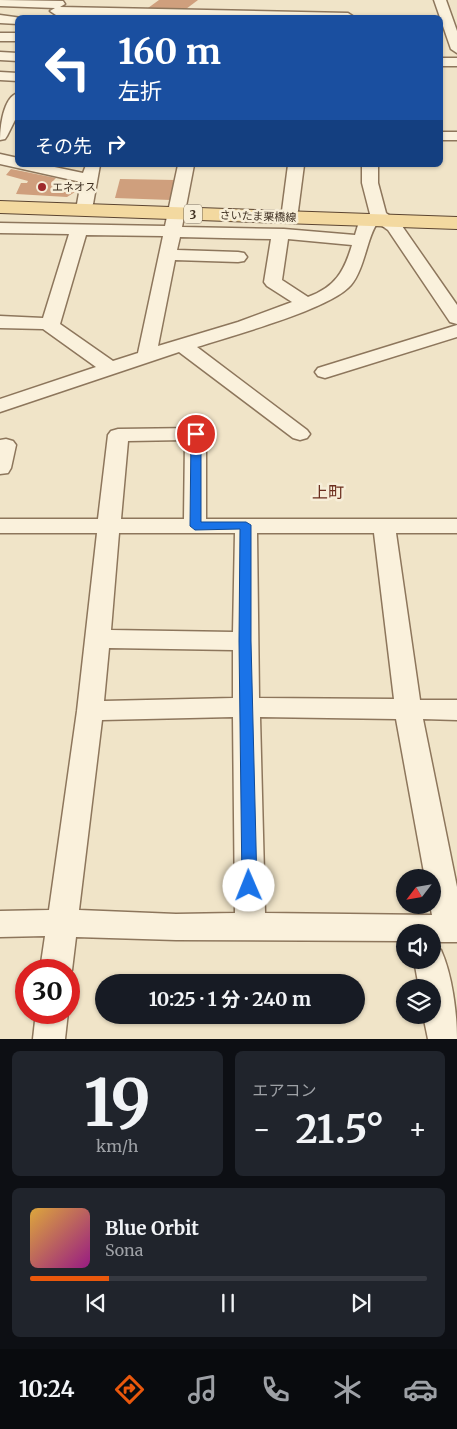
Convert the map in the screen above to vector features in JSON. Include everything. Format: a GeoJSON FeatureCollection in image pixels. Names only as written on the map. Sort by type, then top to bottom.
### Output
{"type":"FeatureCollection","features":[{"type":"Feature","properties":{"kind":"main road","name":"さいたま栗橋線"},"geometry":{"type":"LineString","coordinates":[[0,201],[379,218],[457,216]]}},
{"type":"Feature","properties":{"kind":"main road","name":"さいたま栗橋線"},"geometry":{"type":"LineString","coordinates":[[0,207],[290,211],[457,223]]}},
{"type":"Feature","properties":{"kind":"street"},"geometry":{"type":"LineString","coordinates":[[77,12],[99,0]]}},
{"type":"Feature","properties":{"kind":"street"},"geometry":{"type":"LineString","coordinates":[[457,2],[440,1],[454,31],[457,49]]}},
{"type":"Feature","properties":{"kind":"street"},"geometry":{"type":"LineString","coordinates":[[0,2],[77,12],[171,15]]}},
{"type":"Feature","properties":{"kind":"street"},"geometry":{"type":"LineString","coordinates":[[235,15],[246,4]]}},
{"type":"Feature","properties":{"kind":"street"},"geometry":{"type":"LineString","coordinates":[[314,15],[346,14]]}},
{"type":"Feature","properties":{"kind":"street"},"geometry":{"type":"LineString","coordinates":[[0,19],[15,20]]}},
{"type":"Feature","properties":{"kind":"street"},"geometry":{"type":"LineString","coordinates":[[0,37],[15,38]]}},
{"type":"Feature","properties":{"kind":"street"},"geometry":{"type":"LineString","coordinates":[[0,56],[15,57]]}},
{"type":"Feature","properties":{"kind":"street"},"geometry":{"type":"LineString","coordinates":[[443,62],[457,62]]}},
{"type":"Feature","properties":{"kind":"street"},"geometry":{"type":"LineString","coordinates":[[0,76],[15,76]]}},
{"type":"Feature","properties":{"kind":"street"},"geometry":{"type":"LineString","coordinates":[[0,97],[15,97]]}},
{"type":"Feature","properties":{"kind":"street"},"geometry":{"type":"LineString","coordinates":[[0,136],[15,102]]}},
{"type":"Feature","properties":{"kind":"street"},"geometry":{"type":"LineString","coordinates":[[443,136],[457,136]]}},
{"type":"Feature","properties":{"kind":"street"},"geometry":{"type":"LineString","coordinates":[[0,159],[15,163]]}},
{"type":"Feature","properties":{"kind":"street"},"geometry":{"type":"LineString","coordinates":[[43,167],[91,172],[85,204]]}},
{"type":"Feature","properties":{"kind":"street"},"geometry":{"type":"LineString","coordinates":[[147,356],[186,167]]}},
{"type":"Feature","properties":{"kind":"street"},"geometry":{"type":"LineString","coordinates":[[290,211],[296,167]]}},
{"type":"Feature","properties":{"kind":"street"},"geometry":{"type":"LineString","coordinates":[[370,167],[370,183],[379,218],[400,235],[457,318]]}},
{"type":"Feature","properties":{"kind":"street"},"geometry":{"type":"LineString","coordinates":[[0,406],[307,304],[332,292],[345,281],[356,260],[366,225],[379,218]]}},
{"type":"Feature","properties":{"kind":"street"},"geometry":{"type":"LineString","coordinates":[[0,228],[280,234],[362,241]]}},
{"type":"Feature","properties":{"kind":"street"},"geometry":{"type":"LineString","coordinates":[[50,324],[79,229]]}},
{"type":"Feature","properties":{"kind":"street"},"geometry":{"type":"LineString","coordinates":[[280,234],[273,282],[307,304]]}},
{"type":"Feature","properties":{"kind":"street"},"geometry":{"type":"LineString","coordinates":[[167,255],[238,257]]}},
{"type":"Feature","properties":{"kind":"street"},"geometry":{"type":"LineString","coordinates":[[0,322],[50,324]]}},
{"type":"Feature","properties":{"kind":"street"},"geometry":{"type":"LineString","coordinates":[[50,324],[50,326],[110,368]]}},
{"type":"Feature","properties":{"kind":"street"},"geometry":{"type":"LineString","coordinates":[[325,372],[457,331]]}},
{"type":"Feature","properties":{"kind":"street"},"geometry":{"type":"LineString","coordinates":[[182,345],[300,434]]}},
{"type":"Feature","properties":{"kind":"street"},"geometry":{"type":"LineString","coordinates":[[57,959],[90,711],[107,526],[118,435],[196,434],[195,526]]}},
{"type":"Feature","properties":{"kind":"street"},"geometry":{"type":"LineString","coordinates":[[0,468],[6,445]]}},
{"type":"Feature","properties":{"kind":"street"},"geometry":{"type":"LineString","coordinates":[[246,525],[245,641],[250,926]]}},
{"type":"Feature","properties":{"kind":"street"},"geometry":{"type":"LineString","coordinates":[[0,526],[457,526]]}},
{"type":"Feature","properties":{"kind":"street"},"geometry":{"type":"LineString","coordinates":[[384,526],[438,924]]}},
{"type":"Feature","properties":{"kind":"street"},"geometry":{"type":"LineString","coordinates":[[98,639],[245,641]]}},
{"type":"Feature","properties":{"kind":"street"},"geometry":{"type":"LineString","coordinates":[[90,711],[247,707],[457,710]]}},
{"type":"Feature","properties":{"kind":"street"},"geometry":{"type":"LineString","coordinates":[[0,924],[62,923],[176,928],[250,926],[396,929]]}},
{"type":"Feature","properties":{"kind":"street"},"geometry":{"type":"LineString","coordinates":[[432,969],[444,1039]]}},
{"type":"Feature","properties":{"kind":"street"},"geometry":{"type":"LineString","coordinates":[[49,1039],[51,1024]]}},
{"type":"Feature","properties":{"kind":"building"},"geometry":{"type":"Polygon","coordinates":[[[159,0],[198,0],[182,12],[150,11],[148,8],[159,0]]]}},
{"type":"Feature","properties":{"kind":"building"},"geometry":{"type":"Polygon","coordinates":[[[11,169],[56,178],[52,182],[83,187],[67,197],[16,194],[21,183],[27,183],[28,181],[6,175],[11,169]]]}},
{"type":"Feature","properties":{"kind":"building"},"geometry":{"type":"Polygon","coordinates":[[[120,179],[175,180],[171,200],[115,198],[120,179]]]}},
{"type":"Feature","properties":{"kind":"place","name":"エネオス"},"geometry":{"type":"Point","coordinates":[42,187]}},
{"type":"Feature","properties":{"kind":"district","name":"上町"},"geometry":{"type":"Point","coordinates":[328,492]}},
{"type":"Feature","properties":{"kind":"route"},"geometry":{"type":"LineString","coordinates":[[196,434],[195,526],[246,525],[245,641],[249,886]]}}]}
